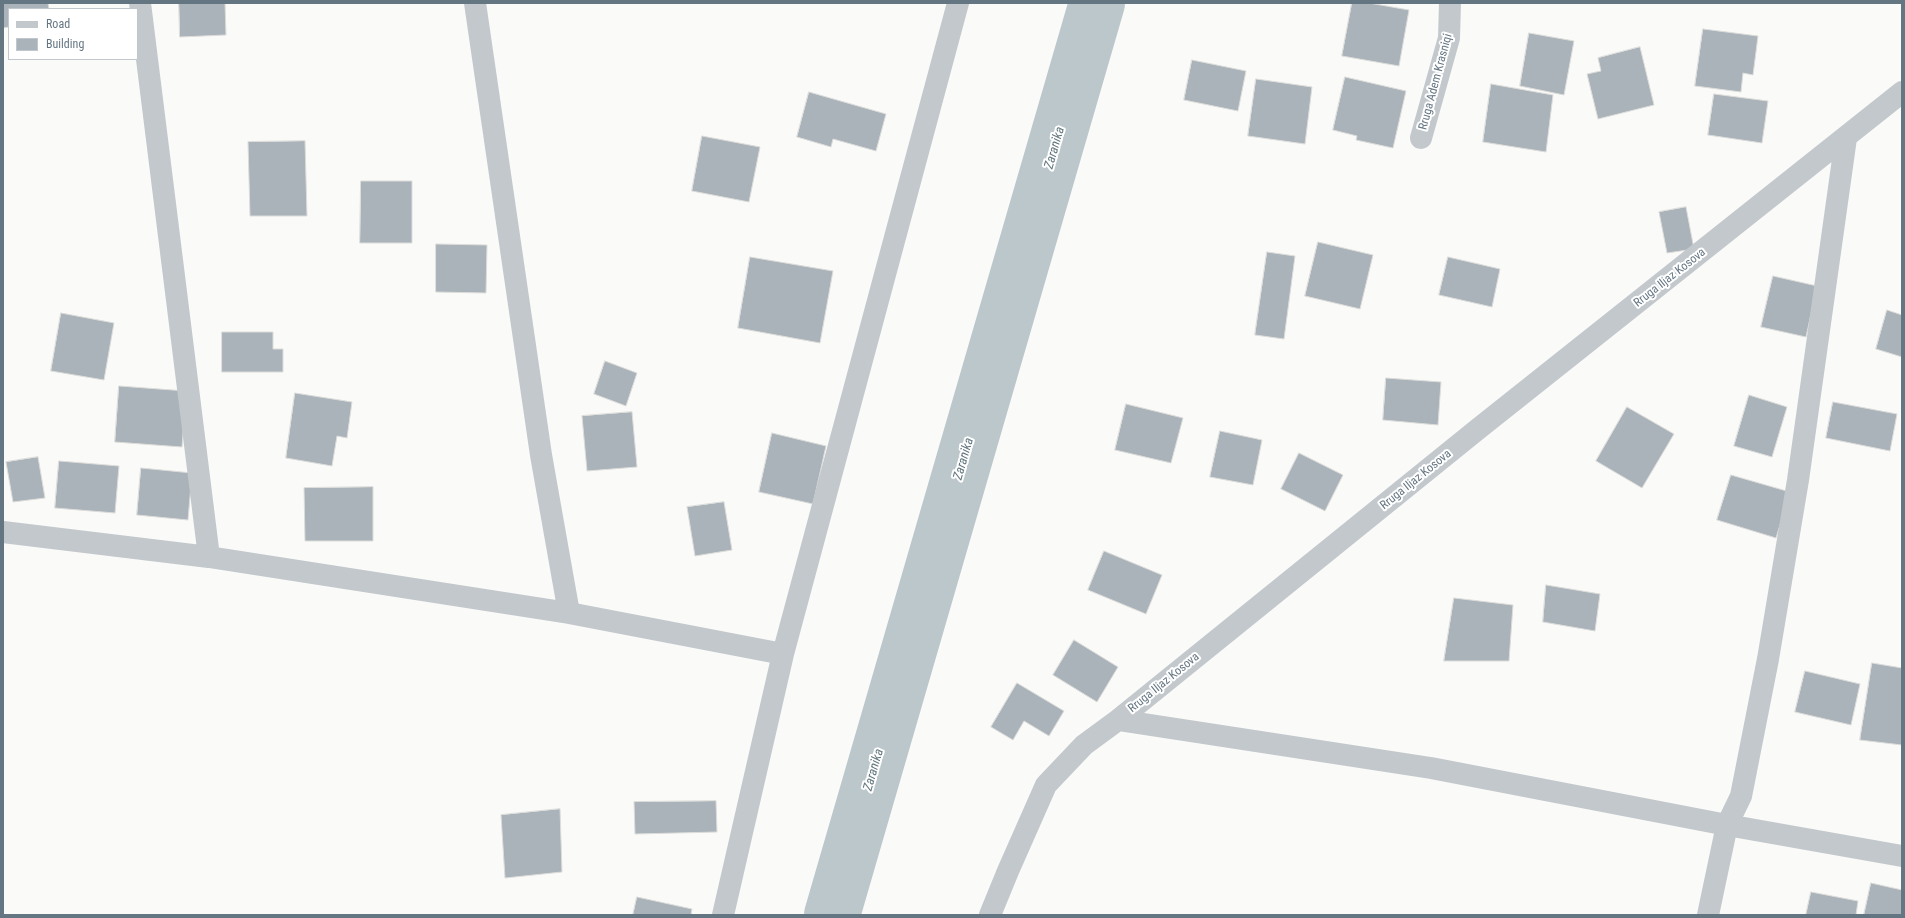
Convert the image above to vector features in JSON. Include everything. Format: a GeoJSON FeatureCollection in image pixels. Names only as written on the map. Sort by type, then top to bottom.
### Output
{"type":"FeatureCollection","features":[{"type":"Feature","properties":{"kind":"street"},"geometry":{"type":"LineString","coordinates":[[140,3],[209,557]]}},
{"type":"Feature","properties":{"kind":"street"},"geometry":{"type":"LineString","coordinates":[[475,3],[540,447],[569,613]]}},
{"type":"Feature","properties":{"kind":"street"},"geometry":{"type":"LineString","coordinates":[[723,915],[783,654],[958,3]]}},
{"type":"Feature","properties":{"kind":"street","name":"Rruga Adem Krasniqi"},"geometry":{"type":"LineString","coordinates":[[1421,138],[1449,38],[1450,3]]}},
{"type":"Feature","properties":{"kind":"street","name":"Rruga Iljaz Kosova"},"geometry":{"type":"LineString","coordinates":[[990,915],[1046,785],[1084,745],[1118,720],[1485,424],[1902,92]]}},
{"type":"Feature","properties":{"kind":"street"},"geometry":{"type":"LineString","coordinates":[[1708,915],[1727,826],[1741,796],[1768,659],[1798,480],[1846,138]]}},
{"type":"Feature","properties":{"kind":"street"},"geometry":{"type":"LineString","coordinates":[[3,532],[209,557],[569,613],[783,654]]}},
{"type":"Feature","properties":{"kind":"street"},"geometry":{"type":"LineString","coordinates":[[1118,720],[1431,768],[1727,826],[1902,856]]}},
{"type":"Feature","properties":{"kind":"building"},"geometry":{"type":"Polygon","coordinates":[[[3,3],[48,3],[49,8],[8,8],[8,27],[3,28],[3,3]]]}},
{"type":"Feature","properties":{"kind":"building"},"geometry":{"type":"Polygon","coordinates":[[[179,3],[225,3],[226,35],[180,37],[179,3]]]}},
{"type":"Feature","properties":{"kind":"building"},"geometry":{"type":"Polygon","coordinates":[[[1352,3],[1369,3],[1409,10],[1399,66],[1342,56],[1352,3]]]}},
{"type":"Feature","properties":{"kind":"building"},"geometry":{"type":"Polygon","coordinates":[[[1703,29],[1758,36],[1753,75],[1743,73],[1741,92],[1695,86],[1703,29]]]}},
{"type":"Feature","properties":{"kind":"building"},"geometry":{"type":"Polygon","coordinates":[[[1529,33],[1574,41],[1564,95],[1520,86],[1529,33]]]}},
{"type":"Feature","properties":{"kind":"building"},"geometry":{"type":"Polygon","coordinates":[[[1640,47],[1654,105],[1598,119],[1587,74],[1601,71],[1598,58],[1640,47]]]}},
{"type":"Feature","properties":{"kind":"building"},"geometry":{"type":"Polygon","coordinates":[[[1192,60],[1246,71],[1238,111],[1184,100],[1192,60]]]}},
{"type":"Feature","properties":{"kind":"building"},"geometry":{"type":"Polygon","coordinates":[[[1345,77],[1406,91],[1393,148],[1356,140],[1357,136],[1333,130],[1345,77]]]}},
{"type":"Feature","properties":{"kind":"building"},"geometry":{"type":"Polygon","coordinates":[[[1256,79],[1312,87],[1305,144],[1248,136],[1256,79]]]}},
{"type":"Feature","properties":{"kind":"building"},"geometry":{"type":"Polygon","coordinates":[[[1491,84],[1553,95],[1546,152],[1483,142],[1491,84]]]}},
{"type":"Feature","properties":{"kind":"building"},"geometry":{"type":"Polygon","coordinates":[[[809,92],[886,114],[876,151],[833,139],[831,147],[797,137],[809,92]]]}},
{"type":"Feature","properties":{"kind":"building"},"geometry":{"type":"Polygon","coordinates":[[[1714,94],[1768,101],[1762,143],[1708,135],[1714,94]]]}},
{"type":"Feature","properties":{"kind":"building"},"geometry":{"type":"Polygon","coordinates":[[[702,136],[760,147],[749,202],[692,191],[702,136]]]}},
{"type":"Feature","properties":{"kind":"building"},"geometry":{"type":"Polygon","coordinates":[[[305,141],[307,216],[250,216],[248,142],[305,141]]]}},
{"type":"Feature","properties":{"kind":"building"},"geometry":{"type":"Polygon","coordinates":[[[361,181],[412,181],[412,243],[360,243],[361,181]]]}},
{"type":"Feature","properties":{"kind":"building"},"geometry":{"type":"Polygon","coordinates":[[[1686,207],[1694,249],[1667,253],[1659,212],[1686,207]]]}},
{"type":"Feature","properties":{"kind":"building"},"geometry":{"type":"Polygon","coordinates":[[[1318,242],[1373,255],[1360,309],[1305,296],[1318,242]]]}},
{"type":"Feature","properties":{"kind":"building"},"geometry":{"type":"Polygon","coordinates":[[[436,244],[487,245],[486,293],[436,292],[436,244]]]}},
{"type":"Feature","properties":{"kind":"building"},"geometry":{"type":"Polygon","coordinates":[[[1267,252],[1295,256],[1284,339],[1255,335],[1267,252]]]}},
{"type":"Feature","properties":{"kind":"building"},"geometry":{"type":"Polygon","coordinates":[[[750,257],[833,271],[820,343],[738,328],[750,257]]]}},
{"type":"Feature","properties":{"kind":"building"},"geometry":{"type":"Polygon","coordinates":[[[1448,257],[1500,269],[1492,307],[1439,295],[1448,257]]]}},
{"type":"Feature","properties":{"kind":"building"},"geometry":{"type":"Polygon","coordinates":[[[1773,276],[1817,286],[1806,337],[1761,327],[1773,276]]]}},
{"type":"Feature","properties":{"kind":"building"},"geometry":{"type":"Polygon","coordinates":[[[1887,310],[1902,315],[1902,357],[1876,349],[1887,310]]]}},
{"type":"Feature","properties":{"kind":"building"},"geometry":{"type":"Polygon","coordinates":[[[61,313],[114,323],[104,380],[51,371],[61,313]]]}},
{"type":"Feature","properties":{"kind":"building"},"geometry":{"type":"Polygon","coordinates":[[[222,332],[273,332],[273,349],[283,349],[283,372],[222,372],[222,332]]]}},
{"type":"Feature","properties":{"kind":"building"},"geometry":{"type":"Polygon","coordinates":[[[605,361],[637,373],[626,406],[594,394],[605,361]]]}},
{"type":"Feature","properties":{"kind":"building"},"geometry":{"type":"Polygon","coordinates":[[[1386,378],[1441,382],[1438,425],[1383,420],[1386,378]]]}},
{"type":"Feature","properties":{"kind":"building"},"geometry":{"type":"Polygon","coordinates":[[[119,386],[186,391],[182,447],[115,442],[119,386]]]}},
{"type":"Feature","properties":{"kind":"building"},"geometry":{"type":"Polygon","coordinates":[[[295,393],[352,402],[347,438],[337,436],[332,466],[286,458],[295,393]]]}},
{"type":"Feature","properties":{"kind":"building"},"geometry":{"type":"Polygon","coordinates":[[[1749,395],[1787,407],[1772,457],[1734,446],[1749,395]]]}},
{"type":"Feature","properties":{"kind":"building"},"geometry":{"type":"Polygon","coordinates":[[[1833,402],[1897,414],[1890,451],[1826,438],[1833,402]]]}},
{"type":"Feature","properties":{"kind":"building"},"geometry":{"type":"Polygon","coordinates":[[[1126,404],[1183,418],[1171,463],[1115,450],[1126,404]]]}},
{"type":"Feature","properties":{"kind":"building"},"geometry":{"type":"Polygon","coordinates":[[[1627,407],[1674,434],[1642,488],[1596,461],[1627,407]]]}},
{"type":"Feature","properties":{"kind":"building"},"geometry":{"type":"Polygon","coordinates":[[[632,412],[637,467],[587,471],[582,416],[632,412]]]}},
{"type":"Feature","properties":{"kind":"building"},"geometry":{"type":"Polygon","coordinates":[[[1220,431],[1262,440],[1253,485],[1210,477],[1220,431]]]}},
{"type":"Feature","properties":{"kind":"building"},"geometry":{"type":"Polygon","coordinates":[[[772,433],[826,446],[813,504],[759,492],[772,433]]]}},
{"type":"Feature","properties":{"kind":"building"},"geometry":{"type":"Polygon","coordinates":[[[1299,453],[1343,475],[1325,511],[1281,489],[1299,453]]]}},
{"type":"Feature","properties":{"kind":"building"},"geometry":{"type":"Polygon","coordinates":[[[38,457],[45,498],[13,502],[6,462],[38,457]]]}},
{"type":"Feature","properties":{"kind":"building"},"geometry":{"type":"Polygon","coordinates":[[[59,461],[119,466],[115,513],[55,508],[59,461]]]}},
{"type":"Feature","properties":{"kind":"building"},"geometry":{"type":"Polygon","coordinates":[[[141,468],[192,473],[188,520],[137,515],[141,468]]]}},
{"type":"Feature","properties":{"kind":"building"},"geometry":{"type":"Polygon","coordinates":[[[1731,475],[1790,492],[1776,538],[1717,520],[1731,475]]]}},
{"type":"Feature","properties":{"kind":"building"},"geometry":{"type":"Polygon","coordinates":[[[373,487],[373,541],[305,541],[304,488],[373,487]]]}},
{"type":"Feature","properties":{"kind":"building"},"geometry":{"type":"Polygon","coordinates":[[[724,502],[732,550],[695,556],[687,507],[724,502]]]}},
{"type":"Feature","properties":{"kind":"building"},"geometry":{"type":"Polygon","coordinates":[[[1104,551],[1162,575],[1146,614],[1088,590],[1104,551]]]}},
{"type":"Feature","properties":{"kind":"building"},"geometry":{"type":"Polygon","coordinates":[[[1546,585],[1600,594],[1595,631],[1543,622],[1546,585]]]}},
{"type":"Feature","properties":{"kind":"building"},"geometry":{"type":"Polygon","coordinates":[[[1454,598],[1513,605],[1509,661],[1444,661],[1454,598]]]}},
{"type":"Feature","properties":{"kind":"building"},"geometry":{"type":"Polygon","coordinates":[[[1074,640],[1118,667],[1097,702],[1053,675],[1074,640]]]}},
{"type":"Feature","properties":{"kind":"building"},"geometry":{"type":"Polygon","coordinates":[[[1872,663],[1902,668],[1902,745],[1860,740],[1872,663]]]}},
{"type":"Feature","properties":{"kind":"building"},"geometry":{"type":"Polygon","coordinates":[[[1805,671],[1860,684],[1851,725],[1795,712],[1805,671]]]}},
{"type":"Feature","properties":{"kind":"building"},"geometry":{"type":"Polygon","coordinates":[[[1017,683],[1064,711],[1049,736],[1024,721],[1013,740],[991,727],[1017,683]]]}},
{"type":"Feature","properties":{"kind":"building"},"geometry":{"type":"Polygon","coordinates":[[[716,801],[717,832],[635,834],[634,802],[716,801]]]}},
{"type":"Feature","properties":{"kind":"building"},"geometry":{"type":"Polygon","coordinates":[[[560,809],[562,872],[505,878],[501,815],[560,809]]]}},
{"type":"Feature","properties":{"kind":"building"},"geometry":{"type":"Polygon","coordinates":[[[1871,883],[1902,890],[1902,915],[1864,915],[1871,883]]]}},
{"type":"Feature","properties":{"kind":"building"},"geometry":{"type":"Polygon","coordinates":[[[1811,892],[1858,901],[1856,915],[1806,915],[1811,892]]]}},
{"type":"Feature","properties":{"kind":"building"},"geometry":{"type":"Polygon","coordinates":[[[637,897],[692,909],[691,915],[633,915],[637,897]]]}},
{"type":"Feature","properties":{"kind":"waterway","name":"Zaranika"},"geometry":{"type":"LineString","coordinates":[[832,915],[1097,3]]}}]}
